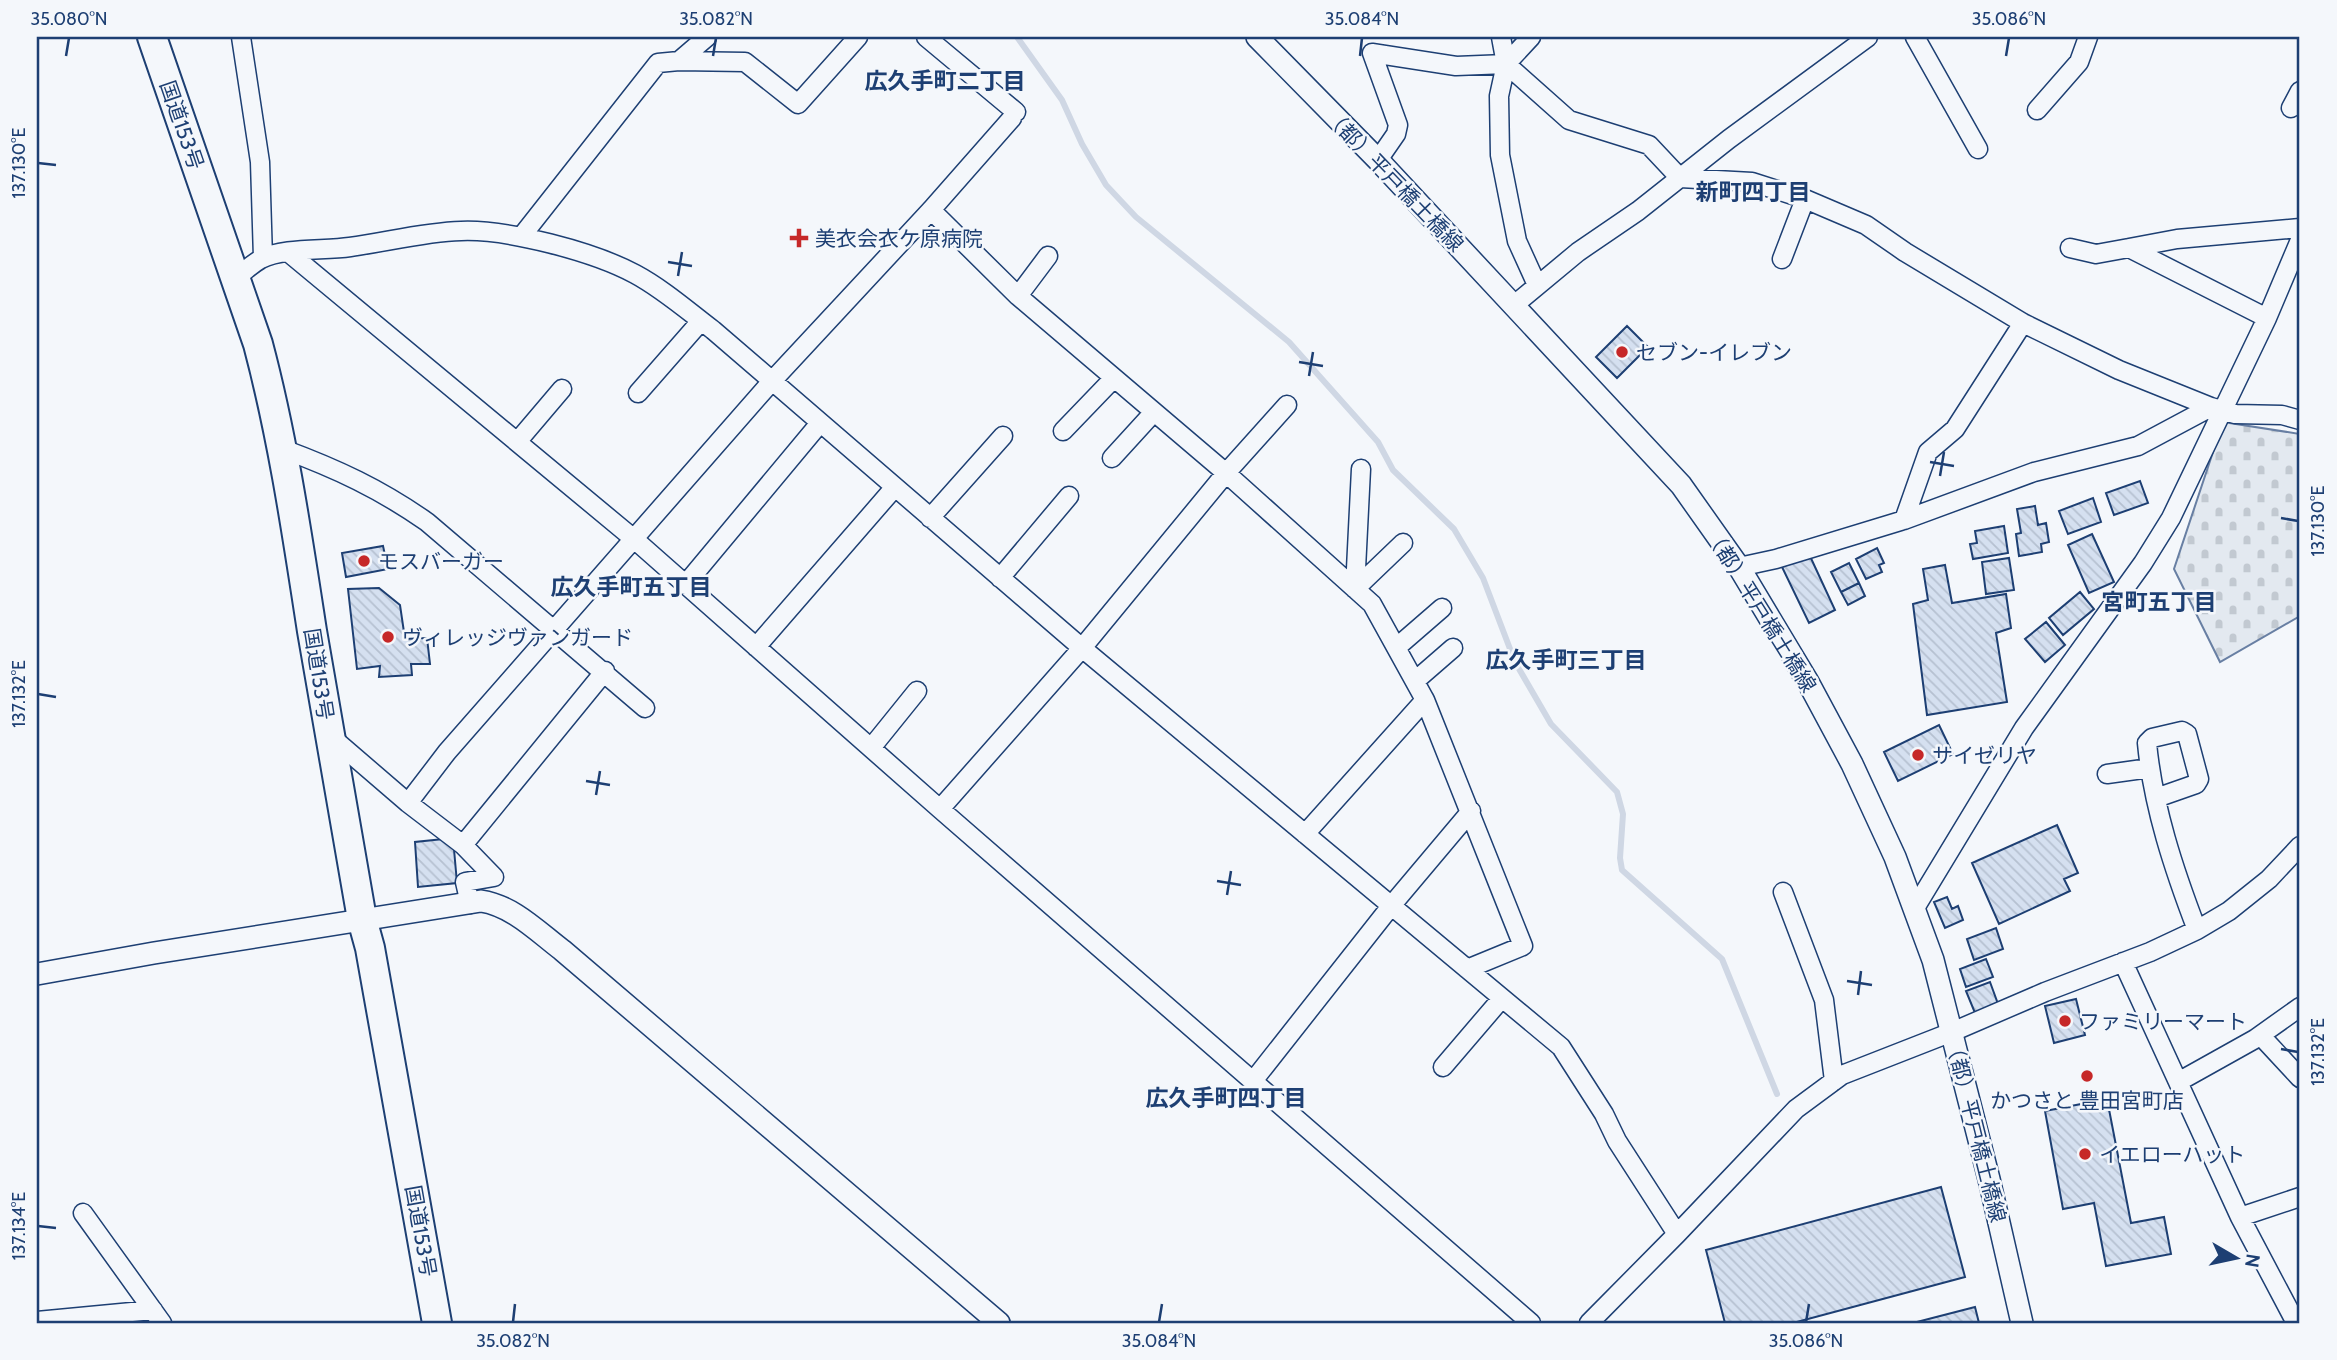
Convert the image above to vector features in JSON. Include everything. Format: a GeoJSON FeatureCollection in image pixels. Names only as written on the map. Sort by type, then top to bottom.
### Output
{"type":"FeatureCollection","features":[{"type":"Feature","properties":{"kind":"highway","name":"国道153号"},"geometry":{"type":"LineString","coordinates":[[152,37],[258,344],[283,449],[329,735],[437,1323]]}},
{"type":"Feature","properties":{"kind":"street"},"geometry":{"type":"LineString","coordinates":[[241,37],[260,162],[262,258]]}},
{"type":"Feature","properties":{"kind":"street"},"geometry":{"type":"LineString","coordinates":[[679,61],[707,37]]}},
{"type":"Feature","properties":{"kind":"street"},"geometry":{"type":"LineString","coordinates":[[521,237],[658,63],[745,62],[798,104],[858,37]]}},
{"type":"Feature","properties":{"kind":"street"},"geometry":{"type":"LineString","coordinates":[[408,803],[447,752],[554,628],[772,381],[931,211],[1014,115],[926,37]]}},
{"type":"Feature","properties":{"kind":"street","name":"（都）平戸橋土橋線"},"geometry":{"type":"LineString","coordinates":[[1257,37],[1378,160],[1681,485],[1739,568],[1808,682],[1852,764],[1895,857],[1933,960],[1989,1179],[2022,1323]]}},
{"type":"Feature","properties":{"kind":"street"},"geometry":{"type":"LineString","coordinates":[[1501,37],[1506,64],[1499,96],[1500,155],[1517,241],[1537,285]]}},
{"type":"Feature","properties":{"kind":"street"},"geometry":{"type":"LineString","coordinates":[[1506,64],[1531,37]]}},
{"type":"Feature","properties":{"kind":"street"},"geometry":{"type":"LineString","coordinates":[[1513,306],[1577,252],[1638,211],[1835,59],[1868,37]]}},
{"type":"Feature","properties":{"kind":"street"},"geometry":{"type":"LineString","coordinates":[[1915,37],[1978,149]]}},
{"type":"Feature","properties":{"kind":"street"},"geometry":{"type":"LineString","coordinates":[[2036,110],[2079,62],[2088,37]]}},
{"type":"Feature","properties":{"kind":"street"},"geometry":{"type":"LineString","coordinates":[[1369,45],[1398,125],[1396,134],[1378,160]]}},
{"type":"Feature","properties":{"kind":"street"},"geometry":{"type":"LineString","coordinates":[[1369,45],[1456,66],[1506,64],[1569,120],[1649,145],[1680,178],[1752,182],[1805,199],[1866,225],[1905,252],[2023,323],[2119,370],[2216,409],[2235,414],[2281,415],[2300,420]]}},
{"type":"Feature","properties":{"kind":"street"},"geometry":{"type":"LineString","coordinates":[[2291,108],[2300,91]]}},
{"type":"Feature","properties":{"kind":"street"},"geometry":{"type":"LineString","coordinates":[[1782,259],[1805,199]]}},
{"type":"Feature","properties":{"kind":"street"},"geometry":{"type":"LineString","coordinates":[[931,211],[1018,296],[1226,473],[1373,604],[1426,700],[1523,946],[1466,969]]}},
{"type":"Feature","properties":{"kind":"street"},"geometry":{"type":"LineString","coordinates":[[2070,248],[2095,254],[2177,239],[2300,228]]}},
{"type":"Feature","properties":{"kind":"street"},"geometry":{"type":"LineString","coordinates":[[235,278],[262,258],[288,252],[343,248],[461,231],[511,234],[598,259],[634,273],[664,292],[772,381],[1082,648],[1561,1048],[1677,1234]]}},
{"type":"Feature","properties":{"kind":"street"},"geometry":{"type":"LineString","coordinates":[[1915,908],[2024,728],[2171,518],[2216,409],[2295,264],[2300,240]]}},
{"type":"Feature","properties":{"kind":"street"},"geometry":{"type":"LineString","coordinates":[[2129,248],[2267,318]]}},
{"type":"Feature","properties":{"kind":"street"},"geometry":{"type":"LineString","coordinates":[[288,252],[634,539],[1531,1323]]}},
{"type":"Feature","properties":{"kind":"street"},"geometry":{"type":"LineString","coordinates":[[1018,296],[1048,256]]}},
{"type":"Feature","properties":{"kind":"street"},"geometry":{"type":"LineString","coordinates":[[638,393],[701,321]]}},
{"type":"Feature","properties":{"kind":"street"},"geometry":{"type":"LineString","coordinates":[[1904,520],[1928,452],[1955,429],[2023,323]]}},
{"type":"Feature","properties":{"kind":"street"},"geometry":{"type":"LineString","coordinates":[[1063,431],[1114,378]]}},
{"type":"Feature","properties":{"kind":"street"},"geometry":{"type":"LineString","coordinates":[[517,442],[562,389]]}},
{"type":"Feature","properties":{"kind":"street"},"geometry":{"type":"LineString","coordinates":[[940,809],[1082,648],[1226,473],[1287,405]]}},
{"type":"Feature","properties":{"kind":"street"},"geometry":{"type":"LineString","coordinates":[[1739,568],[1904,520],[2034,472],[2138,446],[2216,409]]}},
{"type":"Feature","properties":{"kind":"street"},"geometry":{"type":"LineString","coordinates":[[1112,458],[1154,412]]}},
{"type":"Feature","properties":{"kind":"street"},"geometry":{"type":"LineString","coordinates":[[685,584],[820,423]]}},
{"type":"Feature","properties":{"kind":"street"},"geometry":{"type":"LineString","coordinates":[[930,517],[1003,436]]}},
{"type":"Feature","properties":{"kind":"street"},"geometry":{"type":"LineString","coordinates":[[283,449],[338,470],[396,501],[427,522],[645,708]]}},
{"type":"Feature","properties":{"kind":"street"},"geometry":{"type":"LineString","coordinates":[[1355,589],[1360,469]]}},
{"type":"Feature","properties":{"kind":"street"},"geometry":{"type":"LineString","coordinates":[[756,647],[895,487]]}},
{"type":"Feature","properties":{"kind":"street"},"geometry":{"type":"LineString","coordinates":[[1000,578],[1069,496]]}},
{"type":"Feature","properties":{"kind":"street"},"geometry":{"type":"LineString","coordinates":[[1355,589],[1403,543]]}},
{"type":"Feature","properties":{"kind":"street"},"geometry":{"type":"LineString","coordinates":[[1396,648],[1442,608]]}},
{"type":"Feature","properties":{"kind":"street"},"geometry":{"type":"LineString","coordinates":[[1415,681],[1453,648]]}},
{"type":"Feature","properties":{"kind":"street"},"geometry":{"type":"LineString","coordinates":[[463,845],[604,671]]}},
{"type":"Feature","properties":{"kind":"street"},"geometry":{"type":"LineString","coordinates":[[871,748],[917,691]]}},
{"type":"Feature","properties":{"kind":"street"},"geometry":{"type":"LineString","coordinates":[[1305,834],[1426,700]]}},
{"type":"Feature","properties":{"kind":"street"},"geometry":{"type":"LineString","coordinates":[[2156,798],[2196,784],[2199,779],[2187,734],[2182,731],[2152,738],[2147,743],[2156,798],[2175,874],[2197,930]]}},
{"type":"Feature","properties":{"kind":"street"},"geometry":{"type":"LineString","coordinates":[[329,735],[408,803],[463,845],[494,877],[465,882],[470,904]]}},
{"type":"Feature","properties":{"kind":"street"},"geometry":{"type":"LineString","coordinates":[[2107,773],[2150,768]]}},
{"type":"Feature","properties":{"kind":"street"},"geometry":{"type":"LineString","coordinates":[[1253,1081],[1391,906],[1471,811]]}},
{"type":"Feature","properties":{"kind":"street"},"geometry":{"type":"LineString","coordinates":[[1589,1323],[1796,1109],[1833,1081],[1858,1068],[2197,930],[2229,911],[2269,879],[2300,846]]}},
{"type":"Feature","properties":{"kind":"street"},"geometry":{"type":"LineString","coordinates":[[1783,892],[1824,1000],[1833,1081]]}},
{"type":"Feature","properties":{"kind":"street"},"geometry":{"type":"LineString","coordinates":[[37,974],[481,901],[506,908],[553,943],[999,1323]]}},
{"type":"Feature","properties":{"kind":"street"},"geometry":{"type":"LineString","coordinates":[[2123,962],[2240,1217],[2296,1323]]}},
{"type":"Feature","properties":{"kind":"street"},"geometry":{"type":"LineString","coordinates":[[1443,1067],[1502,998]]}},
{"type":"Feature","properties":{"kind":"street"},"geometry":{"type":"LineString","coordinates":[[2178,1082],[2261,1036],[2300,1007]]}},
{"type":"Feature","properties":{"kind":"street"},"geometry":{"type":"LineString","coordinates":[[2261,1036],[2300,1078]]}},
{"type":"Feature","properties":{"kind":"street"},"geometry":{"type":"LineString","coordinates":[[2240,1217],[2300,1197]]}},
{"type":"Feature","properties":{"kind":"street"},"geometry":{"type":"LineString","coordinates":[[83,1213],[157,1316]]}},
{"type":"Feature","properties":{"kind":"street"},"geometry":{"type":"LineString","coordinates":[[37,1321],[157,1316]]}},
{"type":"Feature","properties":{"kind":"green space"},"geometry":{"type":"Polygon","coordinates":[[[2223,422],[2300,434],[2300,616],[2220,662],[2174,569],[2223,422]]]}},
{"type":"Feature","properties":{"kind":"building","name":"セブン-イレブン"},"geometry":{"type":"Polygon","coordinates":[[[1627,326],[1648,347],[1617,378],[1596,357],[1627,326]]]}},
{"type":"Feature","properties":{"kind":"building"},"geometry":{"type":"Polygon","coordinates":[[[2140,481],[2148,503],[2114,515],[2106,493],[2140,481]]]}},
{"type":"Feature","properties":{"kind":"building"},"geometry":{"type":"Polygon","coordinates":[[[2093,498],[2101,522],[2068,534],[2059,511],[2093,498]]]}},
{"type":"Feature","properties":{"kind":"building"},"geometry":{"type":"Polygon","coordinates":[[[2035,506],[2038,525],[2046,523],[2049,542],[2041,544],[2042,552],[2019,556],[2016,534],[2021,533],[2017,509],[2035,506]]]}},
{"type":"Feature","properties":{"kind":"building"},"geometry":{"type":"Polygon","coordinates":[[[2004,526],[2008,553],[1973,559],[1970,544],[1977,543],[1975,531],[2004,526]]]}},
{"type":"Feature","properties":{"kind":"building"},"geometry":{"type":"Polygon","coordinates":[[[2092,534],[2114,582],[2089,593],[2068,545],[2092,534]]]}},
{"type":"Feature","properties":{"kind":"building","name":"モスバーガー"},"geometry":{"type":"Polygon","coordinates":[[[383,546],[388,569],[346,577],[342,553],[383,546]]]}},
{"type":"Feature","properties":{"kind":"building"},"geometry":{"type":"Polygon","coordinates":[[[1877,548],[1884,563],[1879,565],[1882,572],[1866,579],[1856,559],[1877,548]]]}},
{"type":"Feature","properties":{"kind":"building"},"geometry":{"type":"Polygon","coordinates":[[[1809,554],[1835,610],[1809,623],[1782,567],[1809,554]]]}},
{"type":"Feature","properties":{"kind":"building"},"geometry":{"type":"Polygon","coordinates":[[[2009,558],[2014,590],[1986,594],[1982,562],[2009,558]]]}},
{"type":"Feature","properties":{"kind":"building"},"geometry":{"type":"Polygon","coordinates":[[[1849,563],[1859,583],[1841,592],[1831,572],[1849,563]]]}},
{"type":"Feature","properties":{"kind":"building"},"geometry":{"type":"Polygon","coordinates":[[[1945,565],[1952,603],[2006,594],[2011,628],[1996,633],[2007,702],[1927,715],[1913,604],[1928,600],[1923,569],[1945,565]]]}},
{"type":"Feature","properties":{"kind":"building"},"geometry":{"type":"Polygon","coordinates":[[[1859,583],[1865,596],[1848,605],[1841,592],[1859,583]]]}},
{"type":"Feature","properties":{"kind":"building"},"geometry":{"type":"Polygon","coordinates":[[[379,588],[400,605],[405,639],[427,638],[430,664],[411,664],[412,675],[379,677],[380,666],[357,669],[348,589],[379,588]]]}},
{"type":"Feature","properties":{"kind":"building"},"geometry":{"type":"Polygon","coordinates":[[[2080,592],[2094,609],[2063,635],[2049,618],[2080,592]]]}},
{"type":"Feature","properties":{"kind":"building"},"geometry":{"type":"Polygon","coordinates":[[[2046,622],[2065,645],[2045,662],[2025,639],[2046,622]]]}},
{"type":"Feature","properties":{"kind":"building"},"geometry":{"type":"Polygon","coordinates":[[[1939,725],[1953,754],[1898,781],[1884,752],[1939,725]]]}},
{"type":"Feature","properties":{"kind":"building"},"geometry":{"type":"Polygon","coordinates":[[[2057,825],[2078,873],[2064,879],[2070,891],[1999,924],[1972,863],[2057,825]]]}},
{"type":"Feature","properties":{"kind":"building"},"geometry":{"type":"Polygon","coordinates":[[[453,838],[457,883],[418,887],[415,842],[453,838]]]}},
{"type":"Feature","properties":{"kind":"building"},"geometry":{"type":"Polygon","coordinates":[[[1947,897],[1952,909],[1958,906],[1963,920],[1945,928],[1934,902],[1947,897]]]}},
{"type":"Feature","properties":{"kind":"building"},"geometry":{"type":"Polygon","coordinates":[[[1996,928],[2003,949],[1974,960],[1967,939],[1996,928]]]}},
{"type":"Feature","properties":{"kind":"building"},"geometry":{"type":"Polygon","coordinates":[[[1986,959],[1993,977],[1966,987],[1960,969],[1986,959]]]}},
{"type":"Feature","properties":{"kind":"building"},"geometry":{"type":"Polygon","coordinates":[[[1990,982],[1998,1004],[1975,1013],[1966,991],[1990,982]]]}},
{"type":"Feature","properties":{"kind":"building","name":"ファミリーマート"},"geometry":{"type":"Polygon","coordinates":[[[2076,999],[2085,1035],[2054,1043],[2045,1006],[2076,999]]]}},
{"type":"Feature","properties":{"kind":"building","name":"イエローハット"},"geometry":{"type":"Polygon","coordinates":[[[2107,1099],[2131,1223],[2164,1217],[2171,1254],[2106,1266],[2094,1203],[2063,1209],[2045,1111],[2107,1099]]]}},
{"type":"Feature","properties":{"kind":"building"},"geometry":{"type":"Polygon","coordinates":[[[1941,1187],[1965,1277],[1793,1323],[1725,1323],[1706,1250],[1941,1187]]]}},
{"type":"Feature","properties":{"kind":"building"},"geometry":{"type":"Polygon","coordinates":[[[1975,1307],[1979,1323],[1913,1323],[1975,1307]]]}},
{"type":"Feature","properties":{"kind":"waterway"},"geometry":{"type":"LineString","coordinates":[[1017,37],[1062,100],[1082,144],[1106,185],[1136,217],[1289,342],[1378,442],[1393,470],[1454,529],[1483,578],[1515,662],[1551,724],[1617,792],[1623,814],[1620,858],[1622,870],[1722,959],[1777,1094]]}},
{"type":"Feature","properties":{"kind":"place","name":"美衣会衣ケ原病院"},"geometry":{"type":"Point","coordinates":[799,238]}},
{"type":"Feature","properties":{"kind":"place","name":"セブン-イレブン"},"geometry":{"type":"Point","coordinates":[1622,352]}},
{"type":"Feature","properties":{"kind":"place","name":"モスバーガー"},"geometry":{"type":"Point","coordinates":[364,561]}},
{"type":"Feature","properties":{"kind":"place","name":"ヴィレッジヴァンガード"},"geometry":{"type":"Point","coordinates":[388,637]}},
{"type":"Feature","properties":{"kind":"place","name":"サイゼリヤ"},"geometry":{"type":"Point","coordinates":[1918,755]}},
{"type":"Feature","properties":{"kind":"place","name":"ファミリーマート"},"geometry":{"type":"Point","coordinates":[2065,1021]}},
{"type":"Feature","properties":{"kind":"place","name":"かつさと 豊田宮町店"},"geometry":{"type":"Point","coordinates":[2087,1076]}},
{"type":"Feature","properties":{"kind":"place","name":"イエローハット"},"geometry":{"type":"Point","coordinates":[2085,1154]}},
{"type":"Feature","properties":{"kind":"district","name":"広久手町二丁目"},"geometry":{"type":"Point","coordinates":[945,81]}},
{"type":"Feature","properties":{"kind":"district","name":"新町四丁目"},"geometry":{"type":"Point","coordinates":[1753,192]}},
{"type":"Feature","properties":{"kind":"district","name":"広久手町五丁目"},"geometry":{"type":"Point","coordinates":[631,587]}},
{"type":"Feature","properties":{"kind":"district","name":"宮町五丁目"},"geometry":{"type":"Point","coordinates":[2159,602]}},
{"type":"Feature","properties":{"kind":"district","name":"広久手町三丁目"},"geometry":{"type":"Point","coordinates":[1566,660]}},
{"type":"Feature","properties":{"kind":"district","name":"広久手町四丁目"},"geometry":{"type":"Point","coordinates":[1226,1098]}}]}
